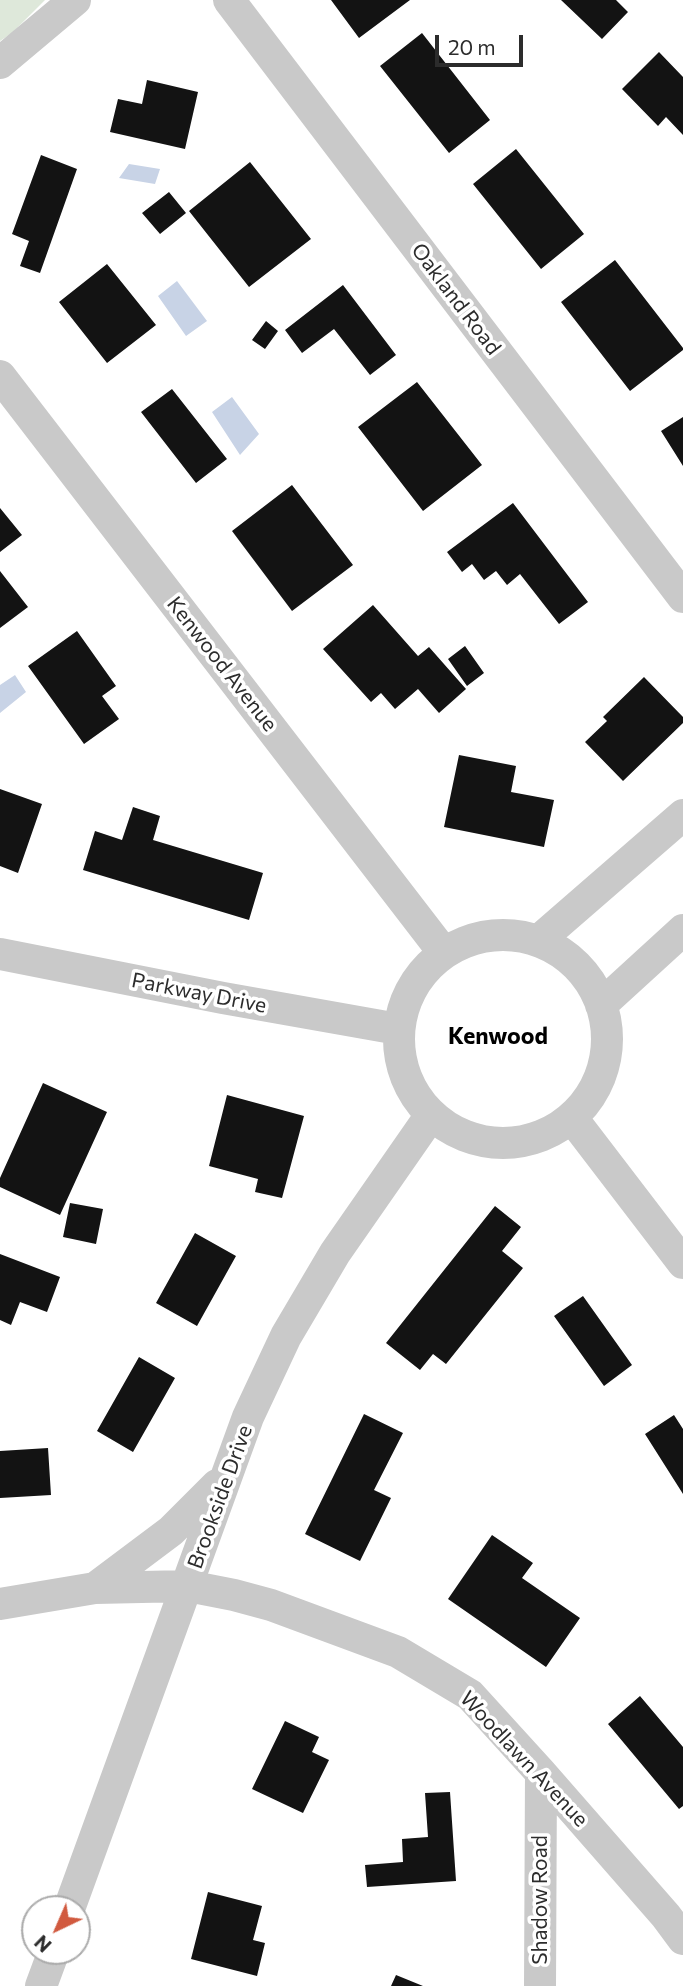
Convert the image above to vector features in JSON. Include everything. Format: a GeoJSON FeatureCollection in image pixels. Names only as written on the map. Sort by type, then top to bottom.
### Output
{"type":"FeatureCollection","features":[{"type":"Feature","properties":{"kind":"street"},"geometry":{"type":"LineString","coordinates":[[0,64],[75,0]]}},
{"type":"Feature","properties":{"kind":"street","name":"Oakland Road"},"geometry":{"type":"LineString","coordinates":[[229,0],[683,597]]}},
{"type":"Feature","properties":{"kind":"street","name":"Kenwood Avenue"},"geometry":{"type":"LineString","coordinates":[[0,376],[444,953]]}},
{"type":"Feature","properties":{"kind":"street"},"geometry":{"type":"LineString","coordinates":[[538,941],[683,815]]}},
{"type":"Feature","properties":{"kind":"street"},"geometry":{"type":"LineString","coordinates":[[601,1005],[683,930]]}},
{"type":"Feature","properties":{"kind":"street"},"geometry":{"type":"LineString","coordinates":[[505,935],[538,941],[565,956],[587,977],[601,1005],[607,1035],[604,1066],[592,1094],[572,1118],[546,1135],[517,1143],[486,1142],[456,1133],[431,1115],[411,1090],[400,1060],[398,1029],[406,999],[421,973],[444,953],[473,938],[505,935]]}},
{"type":"Feature","properties":{"kind":"street","name":"Parkway Drive"},"geometry":{"type":"LineString","coordinates":[[0,954],[398,1029]]}},
{"type":"Feature","properties":{"kind":"street","name":"Brookside Drive"},"geometry":{"type":"LineString","coordinates":[[74,1895],[248,1417],[286,1336],[335,1253],[431,1115]]}},
{"type":"Feature","properties":{"kind":"street"},"geometry":{"type":"LineString","coordinates":[[572,1118],[683,1262]]}},
{"type":"Feature","properties":{"kind":"street"},"geometry":{"type":"LineString","coordinates":[[95,1588],[171,1531],[226,1476]]}},
{"type":"Feature","properties":{"kind":"street","name":"Woodlawn Avenue"},"geometry":{"type":"LineString","coordinates":[[0,1604],[95,1588],[188,1586],[271,1605],[398,1652],[470,1695],[683,1938]]}},
{"type":"Feature","properties":{"kind":"street","name":"Shadow Road"},"geometry":{"type":"LineString","coordinates":[[540,1986],[541,1773]]}},
{"type":"Feature","properties":{"kind":"street"},"geometry":{"type":"LineString","coordinates":[[41,1986],[49,1965]]}},
{"type":"Feature","properties":{"kind":"green space"},"geometry":{"type":"Polygon","coordinates":[[[0,0],[45,0],[12,33],[0,41],[0,0]]]}},
{"type":"Feature","properties":{"kind":"water"},"geometry":{"type":"Polygon","coordinates":[[[129,164],[160,169],[155,184],[119,178],[129,164]]]}},
{"type":"Feature","properties":{"kind":"water"},"geometry":{"type":"Polygon","coordinates":[[[177,281],[207,321],[186,336],[158,296],[177,281]]]}},
{"type":"Feature","properties":{"kind":"water"},"geometry":{"type":"Polygon","coordinates":[[[232,397],[259,434],[240,455],[212,412],[232,397]]]}},
{"type":"Feature","properties":{"kind":"water"},"geometry":{"type":"Polygon","coordinates":[[[15,675],[26,692],[0,713],[0,685],[15,675]]]}},
{"type":"Feature","properties":{"kind":"building"},"geometry":{"type":"Polygon","coordinates":[[[331,0],[410,0],[359,38],[331,0]]]}},
{"type":"Feature","properties":{"kind":"building"},"geometry":{"type":"Polygon","coordinates":[[[561,0],[616,0],[628,12],[602,39],[561,0]]]}},
{"type":"Feature","properties":{"kind":"building"},"geometry":{"type":"Polygon","coordinates":[[[422,33],[490,120],[449,153],[380,66],[422,33]]]}},
{"type":"Feature","properties":{"kind":"building"},"geometry":{"type":"Polygon","coordinates":[[[659,52],[683,77],[683,135],[666,117],[658,126],[622,89],[659,52]]]}},
{"type":"Feature","properties":{"kind":"building"},"geometry":{"type":"Polygon","coordinates":[[[147,80],[198,92],[185,149],[110,132],[118,99],[142,104],[147,80]]]}},
{"type":"Feature","properties":{"kind":"building"},"geometry":{"type":"Polygon","coordinates":[[[516,149],[584,234],[541,269],[473,184],[516,149]]]}},
{"type":"Feature","properties":{"kind":"building"},"geometry":{"type":"Polygon","coordinates":[[[41,155],[77,169],[40,273],[20,266],[29,241],[12,234],[41,155]]]}},
{"type":"Feature","properties":{"kind":"building"},"geometry":{"type":"Polygon","coordinates":[[[250,162],[311,239],[249,287],[189,211],[250,162]]]}},
{"type":"Feature","properties":{"kind":"building"},"geometry":{"type":"Polygon","coordinates":[[[169,192],[186,213],[160,234],[142,213],[169,192]]]}},
{"type":"Feature","properties":{"kind":"building"},"geometry":{"type":"Polygon","coordinates":[[[615,260],[683,348],[630,391],[561,302],[615,260]]]}},
{"type":"Feature","properties":{"kind":"building"},"geometry":{"type":"Polygon","coordinates":[[[107,264],[156,325],[107,363],[59,302],[107,264]]]}},
{"type":"Feature","properties":{"kind":"building"},"geometry":{"type":"Polygon","coordinates":[[[343,285],[396,355],[370,375],[334,329],[302,353],[285,330],[343,285]]]}},
{"type":"Feature","properties":{"kind":"building"},"geometry":{"type":"Polygon","coordinates":[[[266,321],[278,331],[265,349],[252,340],[266,321]]]}},
{"type":"Feature","properties":{"kind":"building"},"geometry":{"type":"Polygon","coordinates":[[[417,382],[482,465],[423,511],[358,427],[417,382]]]}},
{"type":"Feature","properties":{"kind":"building"},"geometry":{"type":"Polygon","coordinates":[[[172,389],[227,459],[196,483],[141,412],[172,389]]]}},
{"type":"Feature","properties":{"kind":"building"},"geometry":{"type":"Polygon","coordinates":[[[683,417],[683,466],[661,431],[683,417]]]}},
{"type":"Feature","properties":{"kind":"building"},"geometry":{"type":"Polygon","coordinates":[[[292,485],[353,565],[292,611],[232,531],[292,485]]]}},
{"type":"Feature","properties":{"kind":"building"},"geometry":{"type":"Polygon","coordinates":[[[513,503],[588,602],[559,624],[520,574],[507,585],[496,571],[484,580],[472,564],[462,572],[447,552],[513,503]]]}},
{"type":"Feature","properties":{"kind":"building"},"geometry":{"type":"Polygon","coordinates":[[[0,508],[22,535],[0,552],[0,508]]]}},
{"type":"Feature","properties":{"kind":"building"},"geometry":{"type":"Polygon","coordinates":[[[0,571],[28,607],[0,628],[0,571]]]}},
{"type":"Feature","properties":{"kind":"building"},"geometry":{"type":"Polygon","coordinates":[[[373,605],[418,656],[429,647],[466,689],[439,713],[418,689],[395,709],[381,693],[371,702],[323,649],[373,605]]]}},
{"type":"Feature","properties":{"kind":"building"},"geometry":{"type":"Polygon","coordinates":[[[77,631],[116,686],[102,696],[119,719],[84,744],[28,666],[77,631]]]}},
{"type":"Feature","properties":{"kind":"building"},"geometry":{"type":"Polygon","coordinates":[[[465,646],[484,673],[467,686],[448,659],[465,646]]]}},
{"type":"Feature","properties":{"kind":"building"},"geometry":{"type":"Polygon","coordinates":[[[644,677],[683,717],[683,723],[623,781],[585,742],[607,721],[603,717],[644,677]]]}},
{"type":"Feature","properties":{"kind":"building"},"geometry":{"type":"Polygon","coordinates":[[[459,755],[516,766],[511,792],[554,800],[544,847],[444,827],[459,755]]]}},
{"type":"Feature","properties":{"kind":"building"},"geometry":{"type":"Polygon","coordinates":[[[0,789],[42,804],[18,873],[0,866],[0,789]]]}},
{"type":"Feature","properties":{"kind":"building"},"geometry":{"type":"Polygon","coordinates":[[[133,807],[160,816],[153,840],[263,873],[249,920],[83,870],[95,831],[122,840],[133,807]]]}},
{"type":"Feature","properties":{"kind":"building"},"geometry":{"type":"Polygon","coordinates":[[[43,1083],[107,1112],[60,1215],[0,1187],[0,1178],[43,1083]]]}},
{"type":"Feature","properties":{"kind":"building"},"geometry":{"type":"Polygon","coordinates":[[[227,1095],[304,1116],[282,1198],[255,1192],[258,1179],[209,1166],[227,1095]]]}},
{"type":"Feature","properties":{"kind":"building"},"geometry":{"type":"Polygon","coordinates":[[[70,1203],[103,1209],[96,1244],[63,1237],[70,1203]]]}},
{"type":"Feature","properties":{"kind":"building"},"geometry":{"type":"Polygon","coordinates":[[[495,1206],[521,1227],[502,1251],[523,1268],[446,1364],[433,1354],[420,1370],[386,1343],[495,1206]]]}},
{"type":"Feature","properties":{"kind":"building"},"geometry":{"type":"Polygon","coordinates":[[[195,1233],[236,1256],[197,1326],[156,1303],[195,1233]]]}},
{"type":"Feature","properties":{"kind":"building"},"geometry":{"type":"Polygon","coordinates":[[[0,1254],[60,1277],[47,1312],[20,1302],[11,1325],[0,1320],[0,1254]]]}},
{"type":"Feature","properties":{"kind":"building"},"geometry":{"type":"Polygon","coordinates":[[[583,1296],[632,1365],[604,1386],[554,1316],[583,1296]]]}},
{"type":"Feature","properties":{"kind":"building"},"geometry":{"type":"Polygon","coordinates":[[[139,1357],[175,1378],[133,1452],[97,1431],[139,1357]]]}},
{"type":"Feature","properties":{"kind":"building"},"geometry":{"type":"Polygon","coordinates":[[[364,1414],[403,1433],[374,1490],[391,1498],[360,1561],[305,1534],[364,1414]]]}},
{"type":"Feature","properties":{"kind":"building"},"geometry":{"type":"Polygon","coordinates":[[[674,1415],[683,1429],[683,1494],[645,1434],[674,1415]]]}},
{"type":"Feature","properties":{"kind":"building"},"geometry":{"type":"Polygon","coordinates":[[[48,1448],[51,1495],[0,1498],[0,1451],[48,1448]]]}},
{"type":"Feature","properties":{"kind":"building"},"geometry":{"type":"Polygon","coordinates":[[[492,1535],[533,1563],[522,1578],[580,1618],[546,1667],[448,1599],[492,1535]]]}},
{"type":"Feature","properties":{"kind":"building"},"geometry":{"type":"Polygon","coordinates":[[[640,1696],[683,1747],[683,1806],[679,1809],[608,1724],[640,1696]]]}},
{"type":"Feature","properties":{"kind":"building"},"geometry":{"type":"Polygon","coordinates":[[[285,1721],[319,1737],[312,1752],[329,1760],[303,1813],[252,1789],[285,1721]]]}},
{"type":"Feature","properties":{"kind":"building"},"geometry":{"type":"Polygon","coordinates":[[[450,1792],[456,1881],[367,1887],[365,1865],[403,1862],[402,1839],[428,1837],[425,1793],[450,1792]]]}},
{"type":"Feature","properties":{"kind":"building"},"geometry":{"type":"Polygon","coordinates":[[[208,1892],[262,1906],[253,1940],[265,1943],[257,1976],[191,1959],[208,1892]]]}},
{"type":"Feature","properties":{"kind":"building"},"geometry":{"type":"Polygon","coordinates":[[[396,1975],[423,1986],[391,1986],[396,1975]]]}},
{"type":"Feature","properties":{"kind":"district","name":"Kenwood"},"geometry":{"type":"Point","coordinates":[498,1036]}}]}
